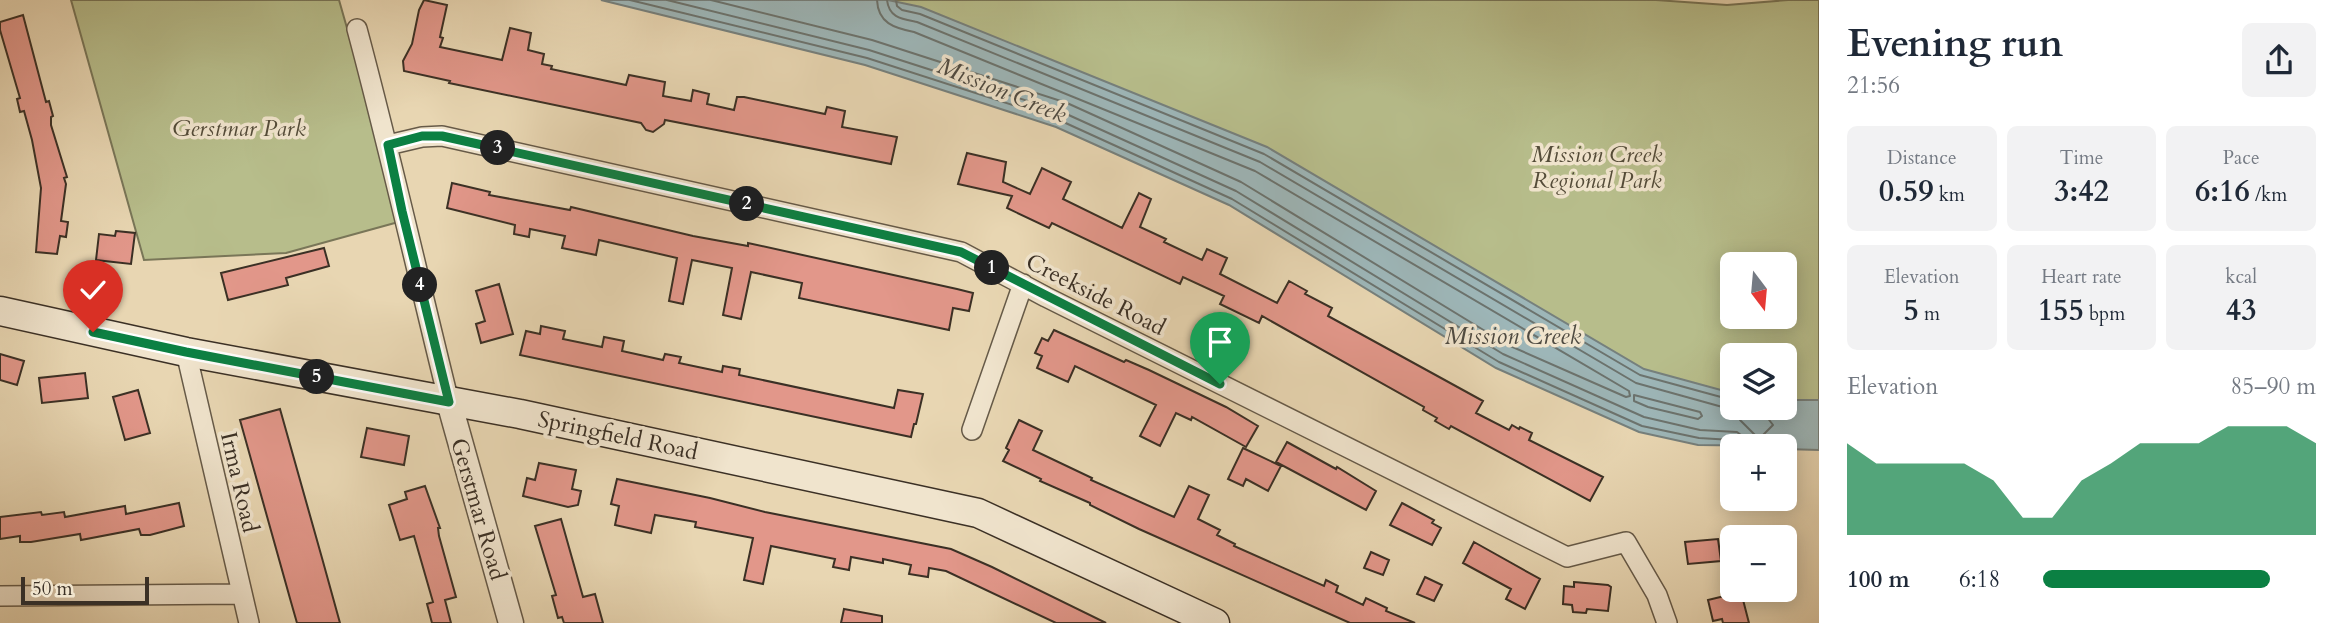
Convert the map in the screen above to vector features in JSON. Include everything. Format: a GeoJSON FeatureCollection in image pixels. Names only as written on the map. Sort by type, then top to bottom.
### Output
{"type":"FeatureCollection","features":[{"type":"Feature","properties":{"kind":"main road","name":"Springfield Road"},"geometry":{"type":"LineString","coordinates":[[0,311],[186,352],[520,414],[978,513],[1215,623]]}},
{"type":"Feature","properties":{"kind":"street","name":"Gerstmar Road"},"geometry":{"type":"LineString","coordinates":[[357,29],[388,145],[449,402],[511,623]]}},
{"type":"Feature","properties":{"kind":"street","name":"Creekside Road"},"geometry":{"type":"LineString","coordinates":[[388,145],[422,136],[442,136],[961,252],[1567,557],[1626,542],[1657,595],[1667,623]]}},
{"type":"Feature","properties":{"kind":"street"},"geometry":{"type":"LineString","coordinates":[[972,430],[1023,284]]}},
{"type":"Feature","properties":{"kind":"street","name":"Irma Road"},"geometry":{"type":"LineString","coordinates":[[186,352],[248,623]]}},
{"type":"Feature","properties":{"kind":"street"},"geometry":{"type":"LineString","coordinates":[[0,596],[240,594]]}},
{"type":"Feature","properties":{"kind":"green space","name":"Gerstmar Park"},"geometry":{"type":"Polygon","coordinates":[[[71,0],[339,0],[402,221],[286,253],[144,260],[71,0]]]}},
{"type":"Feature","properties":{"kind":"green space","name":"Mission Creek Regional Park"},"geometry":{"type":"Polygon","coordinates":[[[862,0],[1656,0],[1727,5],[1819,0],[1819,407],[1797,406],[1797,343],[1720,343],[1720,398],[1648,383],[862,0]]]}},
{"type":"Feature","properties":{"kind":"water","name":"Mission Creek"},"geometry":{"type":"Polygon","coordinates":[[[601,0],[888,0],[921,7],[1267,147],[1644,369],[1720,390],[1720,420],[1797,420],[1797,400],[1819,400],[1819,450],[1797,449],[1797,434],[1720,434],[1720,445],[1698,445],[1639,432],[1496,368],[1229,205],[1056,127],[865,65],[601,0]]]}},
{"type":"Feature","properties":{"kind":"building"},"geometry":{"type":"Polygon","coordinates":[[[424,0],[447,5],[440,47],[502,60],[510,28],[531,33],[528,50],[544,54],[542,64],[552,66],[551,69],[626,85],[629,75],[665,82],[663,96],[691,101],[693,90],[709,94],[707,104],[734,110],[737,97],[744,97],[825,114],[827,107],[845,111],[842,127],[897,137],[891,164],[665,120],[664,124],[653,132],[646,130],[641,123],[404,71],[403,61],[412,44],[419,10],[424,0]]]}},
{"type":"Feature","properties":{"kind":"building"},"geometry":{"type":"Polygon","coordinates":[[[23,15],[46,102],[49,101],[53,116],[51,125],[67,177],[64,178],[66,184],[61,221],[68,222],[66,237],[60,236],[57,254],[36,252],[41,188],[32,140],[24,111],[20,112],[17,99],[20,98],[0,30],[0,22],[23,15]]]}},
{"type":"Feature","properties":{"kind":"building"},"geometry":{"type":"Polygon","coordinates":[[[967,153],[1006,162],[1003,182],[1030,194],[1042,168],[1071,182],[1063,199],[1122,228],[1139,193],[1151,199],[1140,227],[1166,239],[1164,242],[1202,260],[1207,249],[1227,258],[1220,274],[1277,303],[1289,281],[1307,291],[1305,294],[1332,308],[1328,316],[1483,401],[1476,413],[1509,430],[1512,425],[1532,433],[1529,440],[1603,477],[1590,501],[1451,426],[1449,429],[1435,421],[1437,418],[1423,410],[1424,407],[1262,316],[1259,323],[1220,304],[1224,296],[1183,277],[1180,284],[1052,223],[1049,228],[1007,208],[1012,196],[958,184],[967,153]]]}},
{"type":"Feature","properties":{"kind":"building"},"geometry":{"type":"Polygon","coordinates":[[[452,183],[490,192],[489,195],[570,210],[571,207],[693,236],[748,246],[748,243],[957,289],[973,293],[969,311],[953,308],[949,330],[799,298],[802,283],[751,272],[741,319],[723,315],[732,268],[692,260],[683,304],[669,301],[677,258],[599,240],[596,255],[562,248],[565,236],[530,229],[529,237],[514,234],[515,225],[447,208],[452,183]]]}},
{"type":"Feature","properties":{"kind":"building"},"geometry":{"type":"Polygon","coordinates":[[[116,231],[135,233],[131,264],[96,260],[99,234],[115,236],[116,231]]]}},
{"type":"Feature","properties":{"kind":"building"},"geometry":{"type":"Polygon","coordinates":[[[324,248],[329,266],[286,278],[288,285],[228,300],[221,273],[324,248]]]}},
{"type":"Feature","properties":{"kind":"building"},"geometry":{"type":"Polygon","coordinates":[[[499,284],[513,334],[481,343],[476,324],[485,321],[476,291],[499,284]]]}},
{"type":"Feature","properties":{"kind":"building"},"geometry":{"type":"Polygon","coordinates":[[[541,326],[565,331],[563,339],[602,347],[604,337],[624,341],[622,351],[663,360],[665,354],[681,357],[679,363],[722,372],[723,366],[740,369],[739,375],[894,408],[898,390],[923,394],[911,437],[520,355],[526,331],[540,334],[541,326]]]}},
{"type":"Feature","properties":{"kind":"building"},"geometry":{"type":"Polygon","coordinates":[[[1054,330],[1124,362],[1126,360],[1149,370],[1226,407],[1258,426],[1246,447],[1192,417],[1191,420],[1176,413],[1160,446],[1140,436],[1156,405],[1075,366],[1068,382],[1037,368],[1042,356],[1035,353],[1042,338],[1048,341],[1054,330]]]}},
{"type":"Feature","properties":{"kind":"building"},"geometry":{"type":"Polygon","coordinates":[[[0,354],[24,361],[17,385],[0,380],[0,354]]]}},
{"type":"Feature","properties":{"kind":"building"},"geometry":{"type":"Polygon","coordinates":[[[85,373],[88,398],[42,403],[39,378],[85,373]]]}},
{"type":"Feature","properties":{"kind":"building"},"geometry":{"type":"Polygon","coordinates":[[[138,390],[150,433],[125,440],[113,397],[138,390]]]}},
{"type":"Feature","properties":{"kind":"building"},"geometry":{"type":"Polygon","coordinates":[[[280,409],[340,623],[297,623],[291,602],[240,420],[280,409]]]}},
{"type":"Feature","properties":{"kind":"building"},"geometry":{"type":"Polygon","coordinates":[[[1019,420],[1042,431],[1033,450],[1092,478],[1091,480],[1174,517],[1189,486],[1209,495],[1198,519],[1220,530],[1217,535],[1235,544],[1234,546],[1324,586],[1326,580],[1338,586],[1336,592],[1363,605],[1366,598],[1387,608],[1386,611],[1415,623],[1350,623],[1139,529],[1040,481],[1041,479],[1003,461],[1019,420]]]}},
{"type":"Feature","properties":{"kind":"building"},"geometry":{"type":"Polygon","coordinates":[[[367,428],[409,436],[404,465],[361,457],[367,428]]]}},
{"type":"Feature","properties":{"kind":"building"},"geometry":{"type":"Polygon","coordinates":[[[1287,442],[1336,469],[1337,467],[1376,491],[1366,510],[1276,462],[1287,442]]]}},
{"type":"Feature","properties":{"kind":"building"},"geometry":{"type":"Polygon","coordinates":[[[1243,448],[1281,466],[1268,491],[1246,479],[1243,486],[1228,479],[1243,448]]]}},
{"type":"Feature","properties":{"kind":"building"},"geometry":{"type":"Polygon","coordinates":[[[539,463],[576,470],[572,489],[581,491],[578,505],[568,507],[523,496],[527,478],[535,480],[539,463]]]}},
{"type":"Feature","properties":{"kind":"building"},"geometry":{"type":"Polygon","coordinates":[[[617,479],[951,549],[1106,623],[1056,623],[946,571],[929,568],[928,577],[909,574],[911,565],[883,559],[883,563],[851,557],[849,570],[833,567],[835,559],[771,546],[763,584],[744,580],[753,538],[695,527],[696,522],[655,515],[651,533],[615,525],[619,506],[611,504],[617,479]]]}},
{"type":"Feature","properties":{"kind":"building"},"geometry":{"type":"Polygon","coordinates":[[[425,486],[440,528],[439,536],[456,597],[445,600],[451,623],[432,623],[427,604],[433,602],[414,536],[400,540],[389,505],[407,499],[405,492],[425,486]]]}},
{"type":"Feature","properties":{"kind":"building"},"geometry":{"type":"Polygon","coordinates":[[[179,503],[184,526],[150,535],[141,535],[139,529],[81,540],[80,534],[31,542],[20,542],[20,536],[0,539],[0,517],[64,512],[65,517],[125,506],[126,514],[179,503]]]}},
{"type":"Feature","properties":{"kind":"building"},"geometry":{"type":"Polygon","coordinates":[[[1402,503],[1434,520],[1432,523],[1441,528],[1432,545],[1390,525],[1402,503]]]}},
{"type":"Feature","properties":{"kind":"building"},"geometry":{"type":"Polygon","coordinates":[[[561,519],[583,597],[595,594],[603,623],[564,623],[562,617],[558,618],[552,596],[556,595],[535,526],[561,519]]]}},
{"type":"Feature","properties":{"kind":"building"},"geometry":{"type":"Polygon","coordinates":[[[1718,539],[1720,561],[1688,564],[1685,542],[1718,539]]]}},
{"type":"Feature","properties":{"kind":"building"},"geometry":{"type":"Polygon","coordinates":[[[1474,542],[1540,579],[1525,609],[1506,599],[1511,589],[1463,563],[1474,542]]]}},
{"type":"Feature","properties":{"kind":"building"},"geometry":{"type":"Polygon","coordinates":[[[1371,552],[1389,560],[1383,575],[1364,568],[1371,552]]]}},
{"type":"Feature","properties":{"kind":"building"},"geometry":{"type":"Polygon","coordinates":[[[1425,577],[1442,585],[1434,601],[1417,594],[1425,577]]]}},
{"type":"Feature","properties":{"kind":"building"},"geometry":{"type":"Polygon","coordinates":[[[1574,582],[1611,587],[1608,611],[1587,609],[1586,613],[1573,612],[1572,605],[1563,604],[1564,586],[1574,587],[1574,582]]]}},
{"type":"Feature","properties":{"kind":"building"},"geometry":{"type":"Polygon","coordinates":[[[1720,597],[1720,602],[1744,602],[1749,623],[1723,623],[1722,619],[1713,621],[1708,600],[1720,597]]]}},
{"type":"Feature","properties":{"kind":"building"},"geometry":{"type":"Polygon","coordinates":[[[844,609],[882,616],[882,623],[841,623],[844,609]]]}},
{"type":"Feature","properties":{"kind":"route"},"geometry":{"type":"LineString","coordinates":[[93,332],[449,402],[388,145],[422,136],[442,136],[961,252],[1220,384]]}}]}
